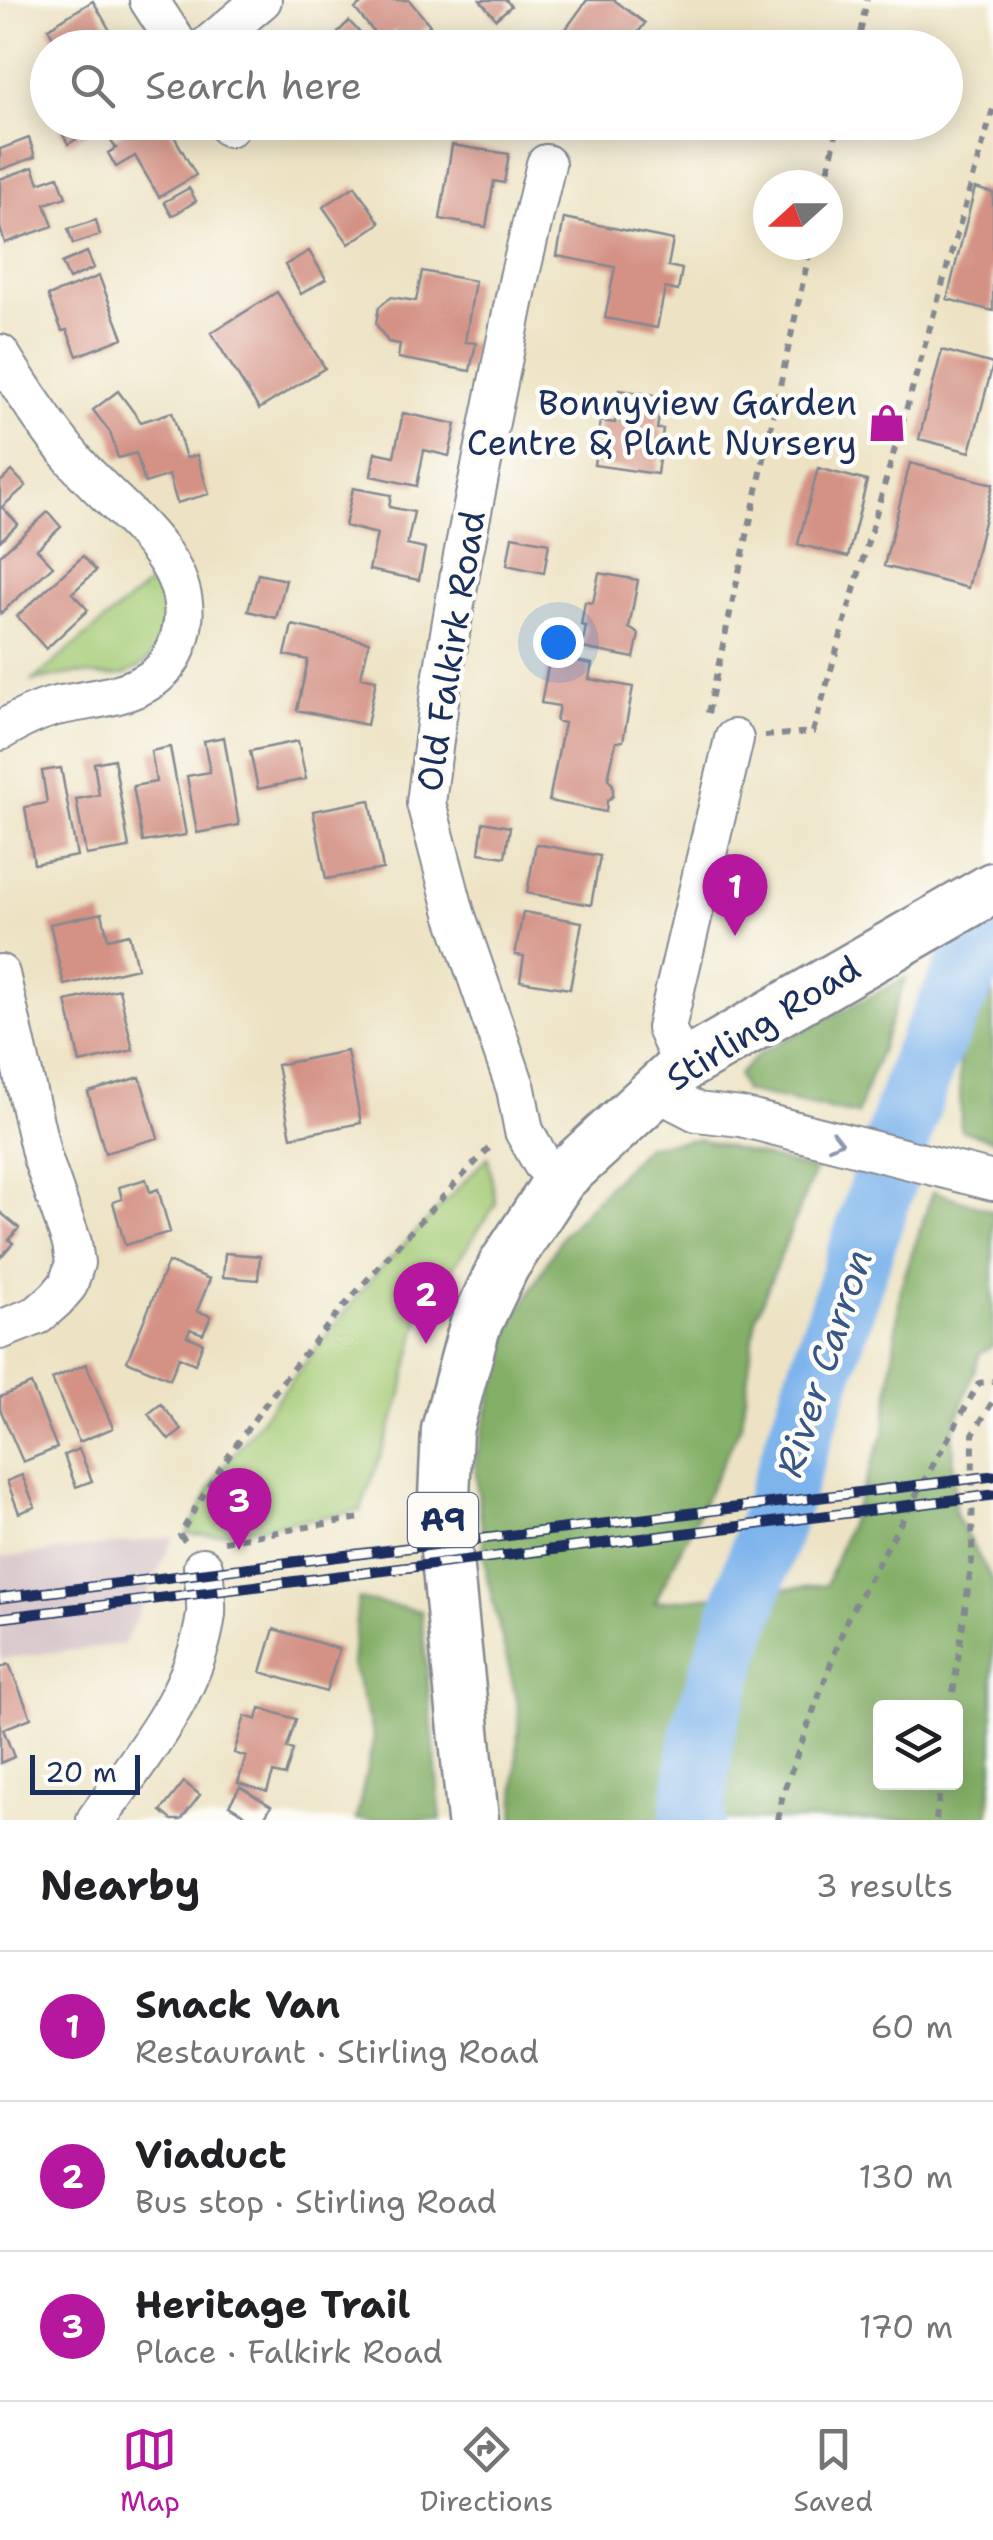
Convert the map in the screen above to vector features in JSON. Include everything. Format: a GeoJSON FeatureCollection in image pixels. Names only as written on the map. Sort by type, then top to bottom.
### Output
{"type":"FeatureCollection","features":[{"type":"Feature","properties":{"kind":"main road","name":"Stirling Road"},"geometry":{"type":"LineString","coordinates":[[473,1820],[443,1520],[447,1430],[475,1326],[504,1265],[561,1178],[669,1078],[993,888]]}},
{"type":"Feature","properties":{"kind":"street"},"geometry":{"type":"LineString","coordinates":[[148,0],[168,30]]}},
{"type":"Feature","properties":{"kind":"street"},"geometry":{"type":"LineString","coordinates":[[226,30],[262,0]]}},
{"type":"Feature","properties":{"kind":"street","name":"Old Falkirk Road"},"geometry":{"type":"LineString","coordinates":[[546,164],[462,556],[426,803],[455,913],[516,1090],[524,1131],[542,1163],[561,1178]]}},
{"type":"Feature","properties":{"kind":"street"},"geometry":{"type":"LineString","coordinates":[[0,354],[75,460],[170,560],[182,588],[186,612],[180,641],[166,668],[148,682],[122,693],[51,707],[0,731]]}},
{"type":"Feature","properties":{"kind":"street"},"geometry":{"type":"LineString","coordinates":[[720,731],[666,1028],[669,1078],[697,1112],[741,1117],[985,1179]]}},
{"type":"Feature","properties":{"kind":"street"},"geometry":{"type":"LineString","coordinates":[[0,974],[42,1157],[72,1243],[74,1264],[68,1285],[38,1315],[0,1330]]}},
{"type":"Feature","properties":{"kind":"street"},"geometry":{"type":"LineString","coordinates":[[96,1820],[175,1708],[197,1653],[206,1611],[196,1557]]}},
{"type":"Feature","properties":{"kind":"path"},"geometry":{"type":"LineString","coordinates":[[861,30],[867,0]]}},
{"type":"Feature","properties":{"kind":"path"},"geometry":{"type":"LineString","coordinates":[[808,260],[720,731],[813,732],[993,108]]}},
{"type":"Feature","properties":{"kind":"path"},"geometry":{"type":"LineString","coordinates":[[828,170],[835,140]]}},
{"type":"Feature","properties":{"kind":"path"},"geometry":{"type":"LineString","coordinates":[[366,1518],[196,1557],[180,1535],[214,1473],[368,1276],[494,1143],[524,1131]]}},
{"type":"Feature","properties":{"kind":"path"},"geometry":{"type":"LineString","coordinates":[[778,1820],[783,1794],[848,1617],[979,1383],[993,1381]]}},
{"type":"Feature","properties":{"kind":"path"},"geometry":{"type":"LineString","coordinates":[[952,1700],[972,1560],[973,1434],[993,1401]]}},
{"type":"Feature","properties":{"kind":"path"},"geometry":{"type":"LineString","coordinates":[[936,1820],[940,1790]]}},
{"type":"Feature","properties":{"kind":"shaded area"},"geometry":{"type":"Polygon","coordinates":[[[174,1537],[124,1644],[0,1659],[0,1558],[174,1537]]]}},
{"type":"Feature","properties":{"kind":"green space"},"geometry":{"type":"Polygon","coordinates":[[[157,577],[164,604],[164,630],[145,663],[118,675],[71,674],[32,681],[157,577]]]}},
{"type":"Feature","properties":{"kind":"green space"},"geometry":{"type":"Polygon","coordinates":[[[993,972],[993,1140],[961,1130],[959,1047],[993,972]]]}},
{"type":"Feature","properties":{"kind":"green space"},"geometry":{"type":"Polygon","coordinates":[[[906,978],[857,1115],[744,1091],[738,1075],[760,1053],[906,978]]]}},
{"type":"Feature","properties":{"kind":"green space"},"geometry":{"type":"Polygon","coordinates":[[[698,1139],[815,1170],[756,1317],[741,1425],[655,1602],[826,1585],[885,1430],[901,1286],[933,1191],[993,1211],[993,1346],[980,1353],[953,1433],[955,1515],[993,1581],[993,1768],[988,1820],[514,1820],[519,1709],[487,1577],[475,1463],[506,1334],[563,1235],[647,1145],[698,1139]]]}},
{"type":"Feature","properties":{"kind":"green space"},"geometry":{"type":"Polygon","coordinates":[[[488,1157],[496,1204],[420,1316],[399,1405],[360,1511],[212,1535],[187,1534],[218,1474],[371,1279],[488,1157]]]}},
{"type":"Feature","properties":{"kind":"green space"},"geometry":{"type":"Polygon","coordinates":[[[358,1599],[421,1611],[441,1820],[356,1820],[374,1737],[352,1665],[358,1599]]]}},
{"type":"Feature","properties":{"kind":"building"},"geometry":{"type":"Polygon","coordinates":[[[366,0],[409,0],[430,25],[424,30],[372,30],[355,9],[366,0]]]}},
{"type":"Feature","properties":{"kind":"building"},"geometry":{"type":"Polygon","coordinates":[[[480,0],[506,0],[511,6],[496,19],[480,0]]]}},
{"type":"Feature","properties":{"kind":"building"},"geometry":{"type":"Polygon","coordinates":[[[587,0],[614,0],[645,23],[640,30],[565,30],[587,0]]]}},
{"type":"Feature","properties":{"kind":"building"},"geometry":{"type":"Polygon","coordinates":[[[93,1],[110,30],[49,30],[93,1]]]}},
{"type":"Feature","properties":{"kind":"building"},"geometry":{"type":"Polygon","coordinates":[[[349,21],[357,30],[340,30],[349,21]]]}},
{"type":"Feature","properties":{"kind":"building"},"geometry":{"type":"Polygon","coordinates":[[[29,138],[35,157],[0,170],[0,149],[29,138]]]}},
{"type":"Feature","properties":{"kind":"building"},"geometry":{"type":"Polygon","coordinates":[[[110,140],[176,140],[196,175],[159,197],[135,156],[116,167],[108,153],[116,148],[110,140]]]}},
{"type":"Feature","properties":{"kind":"building"},"geometry":{"type":"Polygon","coordinates":[[[452,145],[509,154],[504,183],[494,181],[486,227],[440,219],[452,145]]]}},
{"type":"Feature","properties":{"kind":"building"},"geometry":{"type":"Polygon","coordinates":[[[33,167],[39,183],[58,176],[66,197],[45,204],[53,226],[5,243],[0,228],[0,179],[33,167]]]}},
{"type":"Feature","properties":{"kind":"building"},"geometry":{"type":"Polygon","coordinates":[[[355,186],[380,223],[349,244],[323,207],[355,186]]]}},
{"type":"Feature","properties":{"kind":"building"},"geometry":{"type":"Polygon","coordinates":[[[189,188],[196,201],[172,216],[164,202],[189,188]]]}},
{"type":"Feature","properties":{"kind":"building"},"geometry":{"type":"Polygon","coordinates":[[[975,188],[993,193],[993,311],[947,299],[975,188]]]}},
{"type":"Feature","properties":{"kind":"building"},"geometry":{"type":"Polygon","coordinates":[[[564,218],[673,240],[668,266],[682,269],[678,291],[665,288],[657,328],[605,318],[615,267],[557,256],[564,218]]]}},
{"type":"Feature","properties":{"kind":"building"},"geometry":{"type":"Polygon","coordinates":[[[96,220],[100,235],[73,244],[68,229],[96,220]]]}},
{"type":"Feature","properties":{"kind":"building"},"geometry":{"type":"Polygon","coordinates":[[[309,251],[326,279],[301,294],[285,265],[309,251]]]}},
{"type":"Feature","properties":{"kind":"building"},"geometry":{"type":"Polygon","coordinates":[[[87,252],[94,268],[69,279],[62,263],[87,252]]]}},
{"type":"Feature","properties":{"kind":"building"},"geometry":{"type":"Polygon","coordinates":[[[422,271],[475,281],[465,342],[476,343],[470,371],[398,358],[400,344],[388,342],[376,324],[379,307],[391,297],[416,301],[422,271]]]}},
{"type":"Feature","properties":{"kind":"building"},"geometry":{"type":"Polygon","coordinates":[[[99,276],[123,338],[77,356],[48,296],[99,276]]]}},
{"type":"Feature","properties":{"kind":"building"},"geometry":{"type":"Polygon","coordinates":[[[277,292],[325,368],[259,409],[211,333],[277,292]]]}},
{"type":"Feature","properties":{"kind":"building"},"geometry":{"type":"Polygon","coordinates":[[[942,350],[993,364],[970,452],[919,439],[942,350]]]}},
{"type":"Feature","properties":{"kind":"building"},"geometry":{"type":"Polygon","coordinates":[[[619,390],[662,396],[657,429],[663,429],[657,474],[594,465],[600,421],[615,423],[619,390]]]}},
{"type":"Feature","properties":{"kind":"building"},"geometry":{"type":"Polygon","coordinates":[[[118,391],[141,422],[172,412],[186,458],[197,455],[209,494],[177,503],[169,475],[145,483],[136,453],[118,458],[110,432],[93,410],[118,391]]]}},
{"type":"Feature","properties":{"kind":"building"},"geometry":{"type":"Polygon","coordinates":[[[403,413],[456,424],[449,456],[424,450],[417,486],[371,476],[375,452],[394,456],[403,413]]]}},
{"type":"Feature","properties":{"kind":"building"},"geometry":{"type":"Polygon","coordinates":[[[910,463],[993,484],[968,588],[884,566],[910,463]]]}},
{"type":"Feature","properties":{"kind":"building"},"geometry":{"type":"Polygon","coordinates":[[[818,468],[867,481],[848,557],[798,544],[818,468]]]}},
{"type":"Feature","properties":{"kind":"building"},"geometry":{"type":"Polygon","coordinates":[[[12,471],[26,486],[2,507],[18,524],[0,541],[0,482],[12,471]]]}},
{"type":"Feature","properties":{"kind":"building"},"geometry":{"type":"Polygon","coordinates":[[[353,488],[391,495],[389,507],[414,512],[407,545],[425,549],[419,580],[369,570],[377,534],[345,526],[353,488]]]}},
{"type":"Feature","properties":{"kind":"building"},"geometry":{"type":"Polygon","coordinates":[[[48,512],[61,527],[37,549],[53,566],[0,614],[0,555],[48,512]]]}},
{"type":"Feature","properties":{"kind":"building"},"geometry":{"type":"Polygon","coordinates":[[[512,536],[549,543],[544,573],[507,565],[512,536]]]}},
{"type":"Feature","properties":{"kind":"building"},"geometry":{"type":"Polygon","coordinates":[[[83,556],[96,571],[72,593],[88,610],[46,649],[17,616],[83,556]]]}},
{"type":"Feature","properties":{"kind":"building"},"geometry":{"type":"Polygon","coordinates":[[[599,573],[638,580],[629,628],[639,634],[634,658],[582,648],[585,602],[593,603],[599,573]]]}},
{"type":"Feature","properties":{"kind":"building"},"geometry":{"type":"Polygon","coordinates":[[[258,574],[286,580],[276,618],[248,611],[258,574]]]}},
{"type":"Feature","properties":{"kind":"building"},"geometry":{"type":"Polygon","coordinates":[[[292,625],[369,642],[361,677],[376,680],[367,725],[297,710],[308,660],[285,655],[292,625]]]}},
{"type":"Feature","properties":{"kind":"building"},"geometry":{"type":"Polygon","coordinates":[[[550,656],[592,664],[589,679],[633,687],[623,741],[616,742],[608,779],[613,785],[613,796],[607,801],[606,812],[549,801],[564,723],[556,721],[559,706],[541,703],[550,656]]]}},
{"type":"Feature","properties":{"kind":"building"},"geometry":{"type":"Polygon","coordinates":[[[224,737],[239,825],[197,833],[187,776],[210,772],[204,741],[224,737]]]}},
{"type":"Feature","properties":{"kind":"building"},"geometry":{"type":"Polygon","coordinates":[[[298,741],[306,779],[258,789],[250,751],[298,741]]]}},
{"type":"Feature","properties":{"kind":"building"},"geometry":{"type":"Polygon","coordinates":[[[170,747],[186,835],[143,842],[133,786],[156,782],[151,751],[170,747]]]}},
{"type":"Feature","properties":{"kind":"building"},"geometry":{"type":"Polygon","coordinates":[[[114,759],[129,848],[86,855],[76,799],[99,795],[94,763],[114,759]]]}},
{"type":"Feature","properties":{"kind":"building"},"geometry":{"type":"Polygon","coordinates":[[[61,768],[77,856],[34,864],[25,807],[47,803],[42,771],[61,768]]]}},
{"type":"Feature","properties":{"kind":"building"},"geometry":{"type":"Polygon","coordinates":[[[370,800],[383,869],[326,879],[313,811],[370,800]]]}},
{"type":"Feature","properties":{"kind":"building"},"geometry":{"type":"Polygon","coordinates":[[[483,822],[510,827],[505,857],[479,853],[483,822]]]}},
{"type":"Feature","properties":{"kind":"building"},"geometry":{"type":"Polygon","coordinates":[[[536,844],[600,856],[591,905],[527,893],[536,844]]]}},
{"type":"Feature","properties":{"kind":"building"},"geometry":{"type":"Polygon","coordinates":[[[523,912],[582,922],[570,989],[520,981],[524,956],[515,955],[523,912]]]}},
{"type":"Feature","properties":{"kind":"building"},"geometry":{"type":"Polygon","coordinates":[[[102,913],[108,939],[129,934],[137,968],[64,985],[50,924],[102,913]]]}},
{"type":"Feature","properties":{"kind":"building"},"geometry":{"type":"Polygon","coordinates":[[[119,989],[133,1050],[80,1063],[66,1001],[119,989]]]}},
{"type":"Feature","properties":{"kind":"building"},"geometry":{"type":"Polygon","coordinates":[[[347,1051],[361,1123],[291,1137],[277,1065],[347,1051]]]}},
{"type":"Feature","properties":{"kind":"building"},"geometry":{"type":"Polygon","coordinates":[[[140,1077],[158,1138],[105,1153],[88,1092],[140,1077]]]}},
{"type":"Feature","properties":{"kind":"building"},"geometry":{"type":"Polygon","coordinates":[[[146,1179],[150,1192],[158,1189],[170,1232],[125,1245],[113,1202],[122,1199],[119,1187],[146,1179]]]}},
{"type":"Feature","properties":{"kind":"building"},"geometry":{"type":"Polygon","coordinates":[[[0,1212],[19,1228],[0,1258],[0,1212]]]}},
{"type":"Feature","properties":{"kind":"building"},"geometry":{"type":"Polygon","coordinates":[[[225,1253],[260,1256],[258,1280],[223,1277],[225,1253]]]}},
{"type":"Feature","properties":{"kind":"building"},"geometry":{"type":"Polygon","coordinates":[[[168,1262],[210,1279],[197,1311],[211,1316],[203,1334],[190,1329],[187,1336],[203,1343],[195,1364],[179,1357],[170,1379],[127,1361],[168,1262]]]}},
{"type":"Feature","properties":{"kind":"building"},"geometry":{"type":"Polygon","coordinates":[[[86,1364],[113,1428],[79,1442],[52,1379],[86,1364]]]}},
{"type":"Feature","properties":{"kind":"building"},"geometry":{"type":"Polygon","coordinates":[[[31,1384],[57,1448],[23,1462],[0,1409],[0,1397],[31,1384]]]}},
{"type":"Feature","properties":{"kind":"building"},"geometry":{"type":"Polygon","coordinates":[[[161,1404],[182,1430],[169,1440],[148,1414],[161,1404]]]}},
{"type":"Feature","properties":{"kind":"building"},"geometry":{"type":"Polygon","coordinates":[[[79,1449],[92,1481],[76,1487],[64,1455],[79,1449]]]}},
{"type":"Feature","properties":{"kind":"building"},"geometry":{"type":"Polygon","coordinates":[[[22,1475],[35,1507],[19,1513],[7,1481],[22,1475]]]}},
{"type":"Feature","properties":{"kind":"building"},"geometry":{"type":"Polygon","coordinates":[[[274,1629],[339,1649],[326,1692],[261,1672],[274,1629]]]}},
{"type":"Feature","properties":{"kind":"building"},"geometry":{"type":"Polygon","coordinates":[[[9,1664],[31,1718],[3,1729],[14,1757],[0,1763],[0,1668],[9,1664]]]}},
{"type":"Feature","properties":{"kind":"building"},"geometry":{"type":"Polygon","coordinates":[[[260,1708],[296,1719],[287,1748],[293,1750],[285,1776],[273,1773],[267,1792],[238,1783],[246,1757],[234,1753],[245,1716],[257,1720],[260,1708]]]}},
{"type":"Feature","properties":{"kind":"building"},"geometry":{"type":"Polygon","coordinates":[[[184,1782],[200,1795],[181,1820],[172,1820],[161,1811],[184,1782]]]}},
{"type":"Feature","properties":{"kind":"building"},"geometry":{"type":"Polygon","coordinates":[[[240,1787],[271,1806],[263,1820],[254,1820],[229,1805],[240,1787]]]}},
{"type":"Feature","properties":{"kind":"waterway","name":"River Carron"},"geometry":{"type":"LineString","coordinates":[[692,1820],[703,1730],[924,1059],[993,917]]}},
{"type":"Feature","properties":{"kind":"railway"},"geometry":{"type":"LineString","coordinates":[[0,1598],[993,1476]]}},
{"type":"Feature","properties":{"kind":"railway"},"geometry":{"type":"LineString","coordinates":[[0,1618],[993,1495]]}},
{"type":"Feature","properties":{"kind":"place","name":"Bonnyview Garden Centre & Plant Nursery"},"geometry":{"type":"Point","coordinates":[887,423]}},
{"type":"Feature","properties":{"kind":"place","name":"Snack Van"},"geometry":{"type":"Point","coordinates":[735,936]}},
{"type":"Feature","properties":{"kind":"place","name":"Viaduct"},"geometry":{"type":"Point","coordinates":[426,1344]}},
{"type":"Feature","properties":{"kind":"place","name":"Heritage Trail"},"geometry":{"type":"Point","coordinates":[239,1550]}}]}
